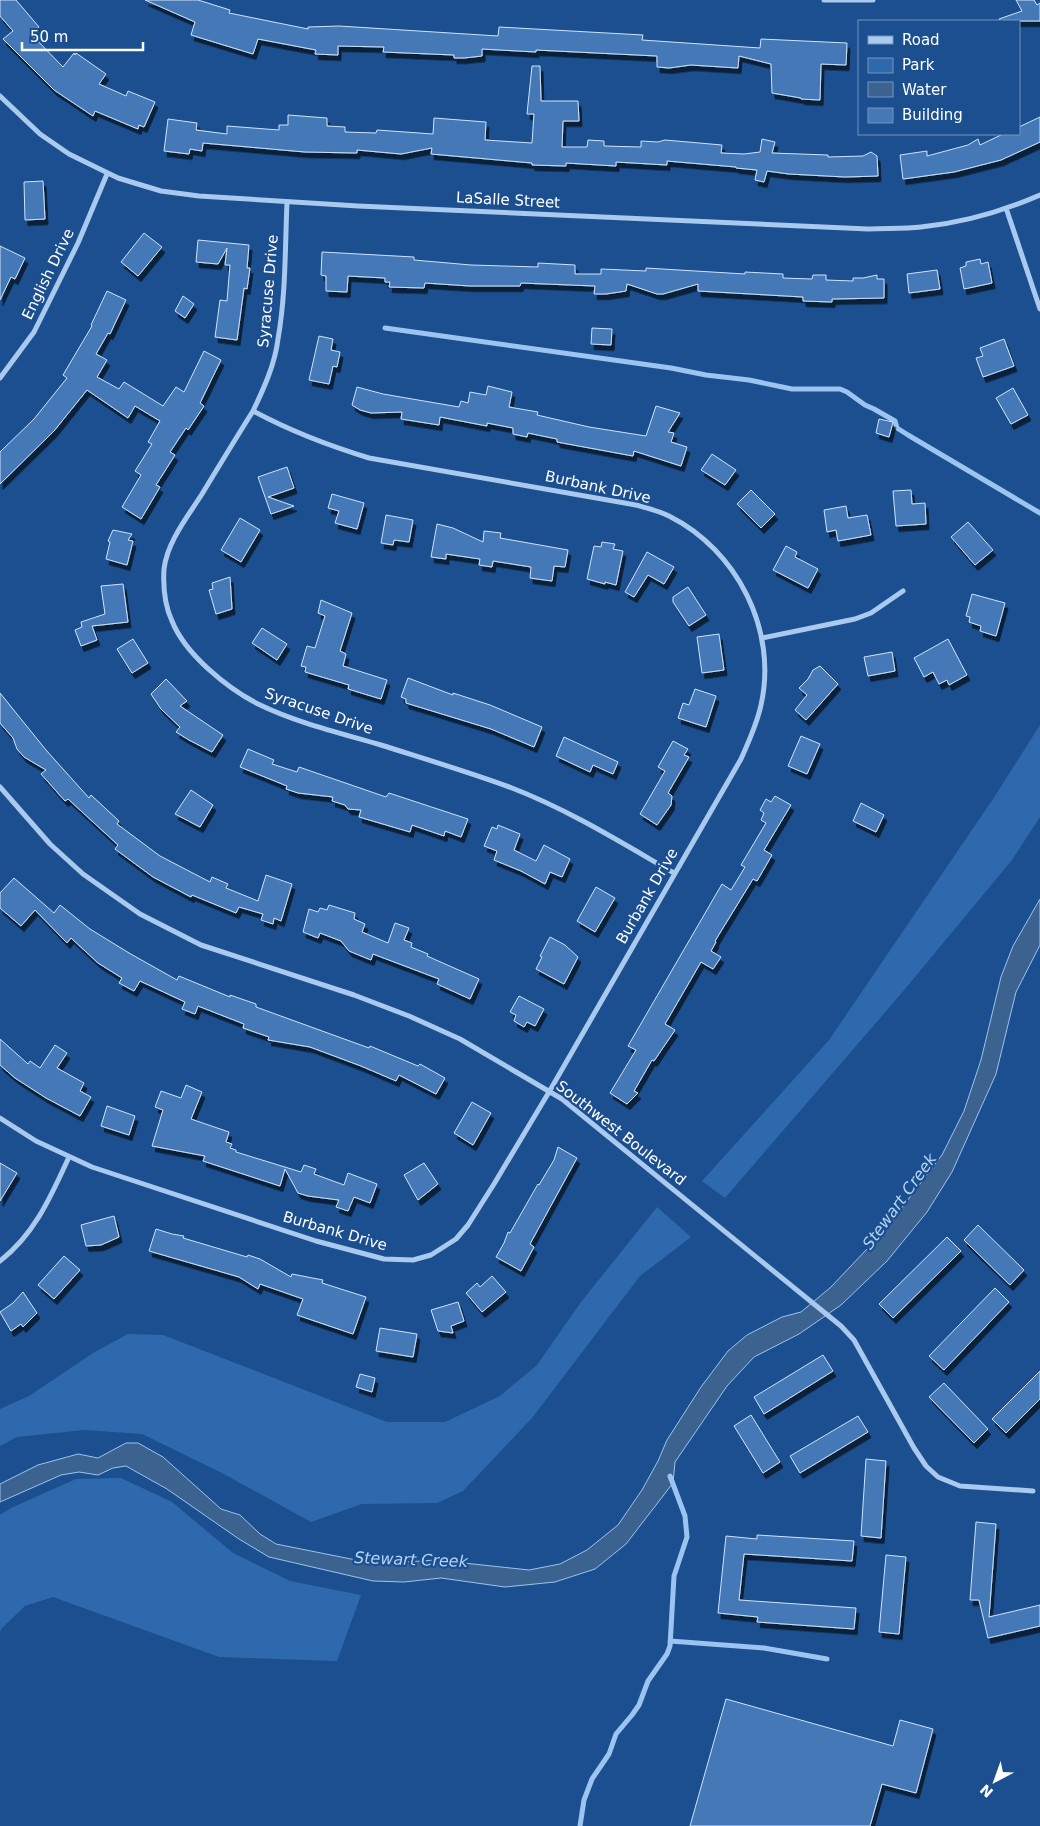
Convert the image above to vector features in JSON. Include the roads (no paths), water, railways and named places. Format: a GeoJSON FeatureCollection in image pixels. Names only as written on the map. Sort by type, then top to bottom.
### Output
{"type":"FeatureCollection","features":[{"type":"Feature","properties":{"kind":"street"},"geometry":{"type":"LineString","coordinates":[[824,0],[873,0]]}},
{"type":"Feature","properties":{"kind":"street","name":"LaSalle Street"},"geometry":{"type":"LineString","coordinates":[[0,96],[40,134],[69,154],[107,174],[161,191],[199,196],[287,202],[868,229],[920,227],[947,223],[1006,208],[1040,195]]}},
{"type":"Feature","properties":{"kind":"street","name":"English Drive"},"geometry":{"type":"LineString","coordinates":[[0,378],[34,332],[78,243],[107,174]]}},
{"type":"Feature","properties":{"kind":"street","name":"Syracuse Drive"},"geometry":{"type":"LineString","coordinates":[[287,202],[283,289],[278,339],[273,364],[253,411],[178,532],[165,567],[166,600],[172,622],[188,647],[216,676],[258,704],[288,716],[452,767],[514,789],[608,834],[674,873]]}},
{"type":"Feature","properties":{"kind":"street"},"geometry":{"type":"LineString","coordinates":[[1006,208],[1040,309]]}},
{"type":"Feature","properties":{"kind":"street","name":"Burbank Drive"},"geometry":{"type":"LineString","coordinates":[[0,1118],[36,1141],[92,1167],[316,1241],[384,1259],[413,1260],[431,1255],[448,1246],[468,1225],[549,1092],[741,759],[753,732],[761,705],[765,677],[762,638],[754,609],[731,567],[712,546],[691,529],[668,516],[620,501],[369,458],[327,446],[296,433],[253,411]]}},
{"type":"Feature","properties":{"kind":"street"},"geometry":{"type":"LineString","coordinates":[[762,638],[854,619],[871,613],[903,591]]}},
{"type":"Feature","properties":{"kind":"street","name":"Southwest Boulevard"},"geometry":{"type":"LineString","coordinates":[[0,787],[50,844],[83,874],[140,914],[201,945],[354,995],[409,1016],[460,1039],[562,1099],[842,1326],[854,1340],[926,1466],[938,1477],[960,1486],[1033,1491]]}},
{"type":"Feature","properties":{"kind":"street"},"geometry":{"type":"LineString","coordinates":[[0,1261],[28,1234],[44,1210],[69,1157]]}},
{"type":"Feature","properties":{"kind":"water"},"geometry":{"type":"Polygon","coordinates":[[[1040,899],[1040,945],[1016,992],[996,1074],[952,1172],[927,1212],[887,1261],[841,1305],[799,1334],[754,1357],[727,1386],[675,1462],[673,1483],[626,1544],[595,1569],[555,1582],[505,1587],[441,1578],[404,1582],[373,1581],[269,1557],[239,1539],[167,1489],[126,1466],[113,1468],[98,1475],[79,1472],[61,1475],[0,1502],[0,1484],[38,1465],[78,1454],[98,1458],[126,1443],[138,1443],[163,1457],[221,1509],[240,1515],[260,1534],[276,1544],[376,1564],[436,1560],[529,1570],[560,1564],[587,1550],[618,1525],[642,1490],[667,1440],[701,1387],[728,1351],[747,1335],[782,1317],[801,1312],[831,1287],[884,1231],[942,1155],[964,1111],[981,1060],[1001,977],[1013,946],[1040,899]]]}},
{"type":"Feature","properties":{"kind":"waterway"},"geometry":{"type":"LineString","coordinates":[[385,328],[671,368],[706,375],[749,380],[792,389],[840,389],[895,421],[897,428],[908,435],[1040,513]]}},
{"type":"Feature","properties":{"kind":"waterway"},"geometry":{"type":"LineString","coordinates":[[580,1826],[584,1800],[592,1779],[609,1754],[616,1734],[639,1705],[648,1681],[667,1654],[670,1646],[674,1576],[687,1537],[685,1516],[670,1476]]}},
{"type":"Feature","properties":{"kind":"waterway"},"geometry":{"type":"LineString","coordinates":[[670,1641],[764,1648],[827,1659]]}},
{"type":"Feature","properties":{"kind":"water label","name":"Stewart Creek"},"geometry":{"type":"Point","coordinates":[899,1201]}},
{"type":"Feature","properties":{"kind":"water label","name":"Stewart Creek"},"geometry":{"type":"Point","coordinates":[411,1559]}}]}
